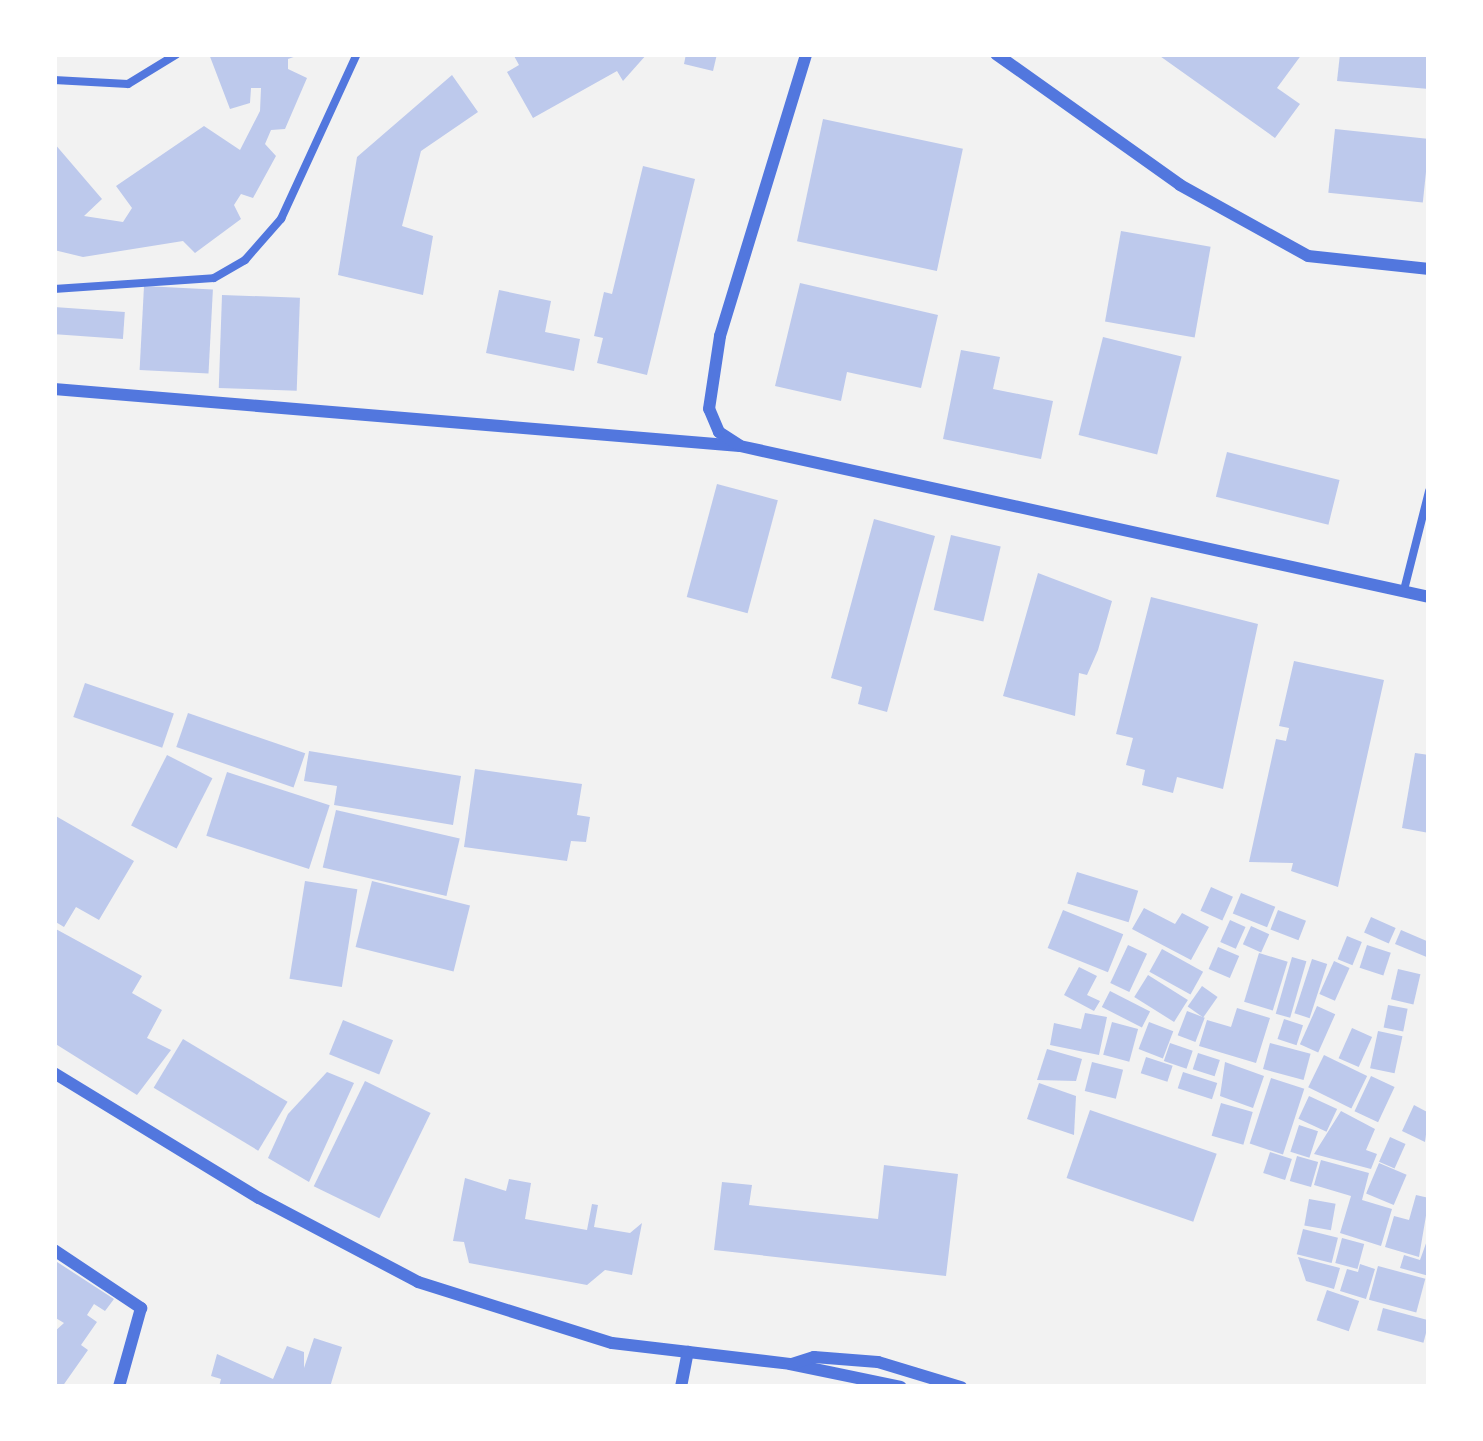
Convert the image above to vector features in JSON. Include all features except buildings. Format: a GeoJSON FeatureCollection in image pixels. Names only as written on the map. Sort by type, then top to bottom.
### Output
{"type":"FeatureCollection","features":[{"type":"Feature","properties":{"kind":"street"},"geometry":{"type":"LineString","coordinates":[[740,446],[719,432],[709,409],[719,336],[806,54]]}},
{"type":"Feature","properties":{"kind":"street"},"geometry":{"type":"LineString","coordinates":[[996,54],[1180,185],[1308,256],[1429,269]]}},
{"type":"Feature","properties":{"kind":"street"},"geometry":{"type":"LineString","coordinates":[[54,389],[740,446],[1429,597]]}},
{"type":"Feature","properties":{"kind":"street"},"geometry":{"type":"LineString","coordinates":[[54,1073],[260,1198],[418,1282],[612,1343],[790,1364],[901,1387]]}},
{"type":"Feature","properties":{"kind":"street"},"geometry":{"type":"LineString","coordinates":[[54,1250],[140,1308],[119,1387]]}},
{"type":"Feature","properties":{"kind":"street"},"geometry":{"type":"LineString","coordinates":[[681,1387],[688,1352]]}},
{"type":"Feature","properties":{"kind":"street"},"geometry":{"type":"LineString","coordinates":[[790,1364],[814,1357],[878,1362],[961,1387]]}},
{"type":"Feature","properties":{"kind":"lane"},"geometry":{"type":"LineString","coordinates":[[54,80],[128,84],[177,54]]}},
{"type":"Feature","properties":{"kind":"lane"},"geometry":{"type":"LineString","coordinates":[[54,289],[214,278],[245,260],[281,219],[357,54]]}},
{"type":"Feature","properties":{"kind":"lane"},"geometry":{"type":"LineString","coordinates":[[1404,592],[1429,491]]}}]}
